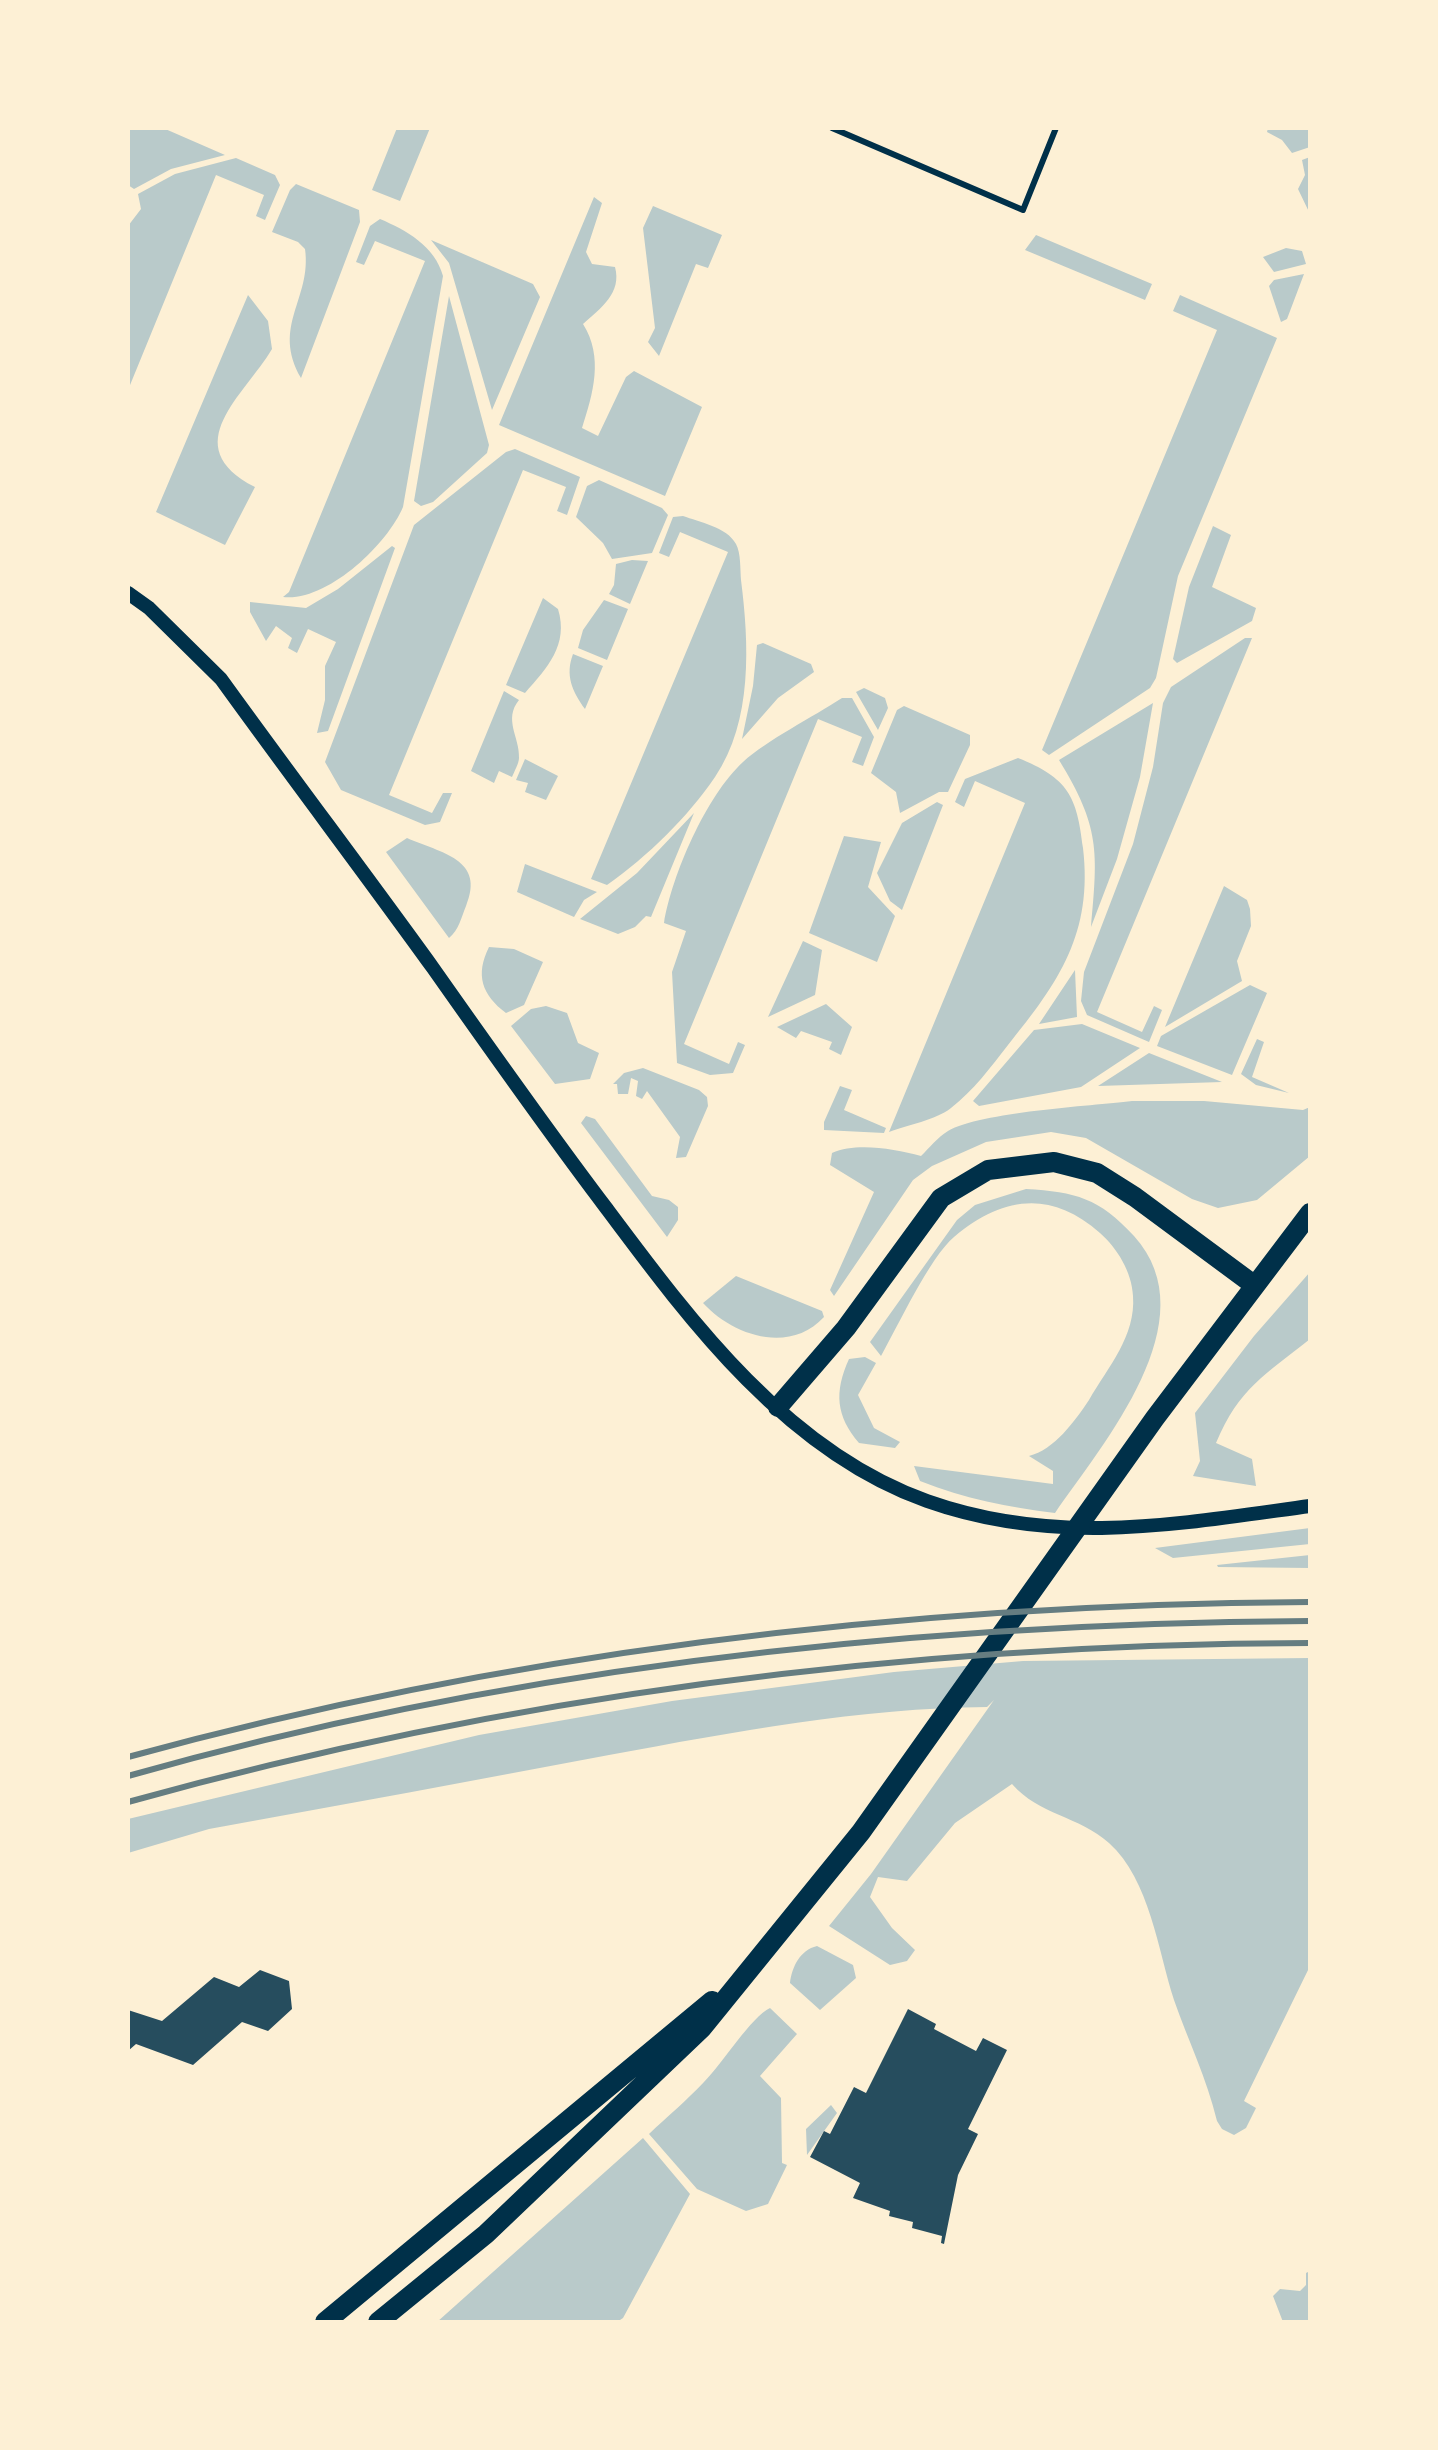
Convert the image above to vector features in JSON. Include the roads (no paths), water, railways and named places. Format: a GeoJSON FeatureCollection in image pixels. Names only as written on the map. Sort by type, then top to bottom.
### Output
{"type":"FeatureCollection","features":[{"type":"Feature","properties":{"kind":"main road"},"geometry":{"type":"LineString","coordinates":[[778,1407],[846,1328],[941,1198],[988,1170],[1054,1162],[1097,1173],[1135,1197],[1254,1285]]}},
{"type":"Feature","properties":{"kind":"main road"},"geometry":{"type":"LineString","coordinates":[[378,2322],[486,2234],[702,2028],[739,1978],[861,1832],[1109,1484],[1310,1213]]}},
{"type":"Feature","properties":{"kind":"main road"},"geometry":{"type":"LineString","coordinates":[[325,2322],[739,1978]]}},
{"type":"Feature","properties":{"kind":"street"},"geometry":{"type":"LineString","coordinates":[[128,593],[149,608],[221,679],[681,1308],[778,1407],[841,1458],[895,1489],[929,1502],[1021,1526],[1057,1529],[1169,1525],[1310,1506]]}},
{"type":"Feature","properties":{"kind":"lane"},"geometry":{"type":"LineString","coordinates":[[832,128],[1023,210],[1056,128]]}},
{"type":"Feature","properties":{"kind":"railway"},"geometry":{"type":"LineString","coordinates":[[128,1757],[273,1720],[419,1688],[714,1640],[1011,1612],[1310,1602]]}},
{"type":"Feature","properties":{"kind":"railway"},"geometry":{"type":"LineString","coordinates":[[128,1776],[273,1738],[419,1706],[713,1658],[862,1642],[1011,1631],[1310,1621]]}},
{"type":"Feature","properties":{"kind":"railway"},"geometry":{"type":"LineString","coordinates":[[128,1802],[273,1764],[419,1732],[566,1705],[713,1683],[1011,1653],[1310,1643]]}}]}
